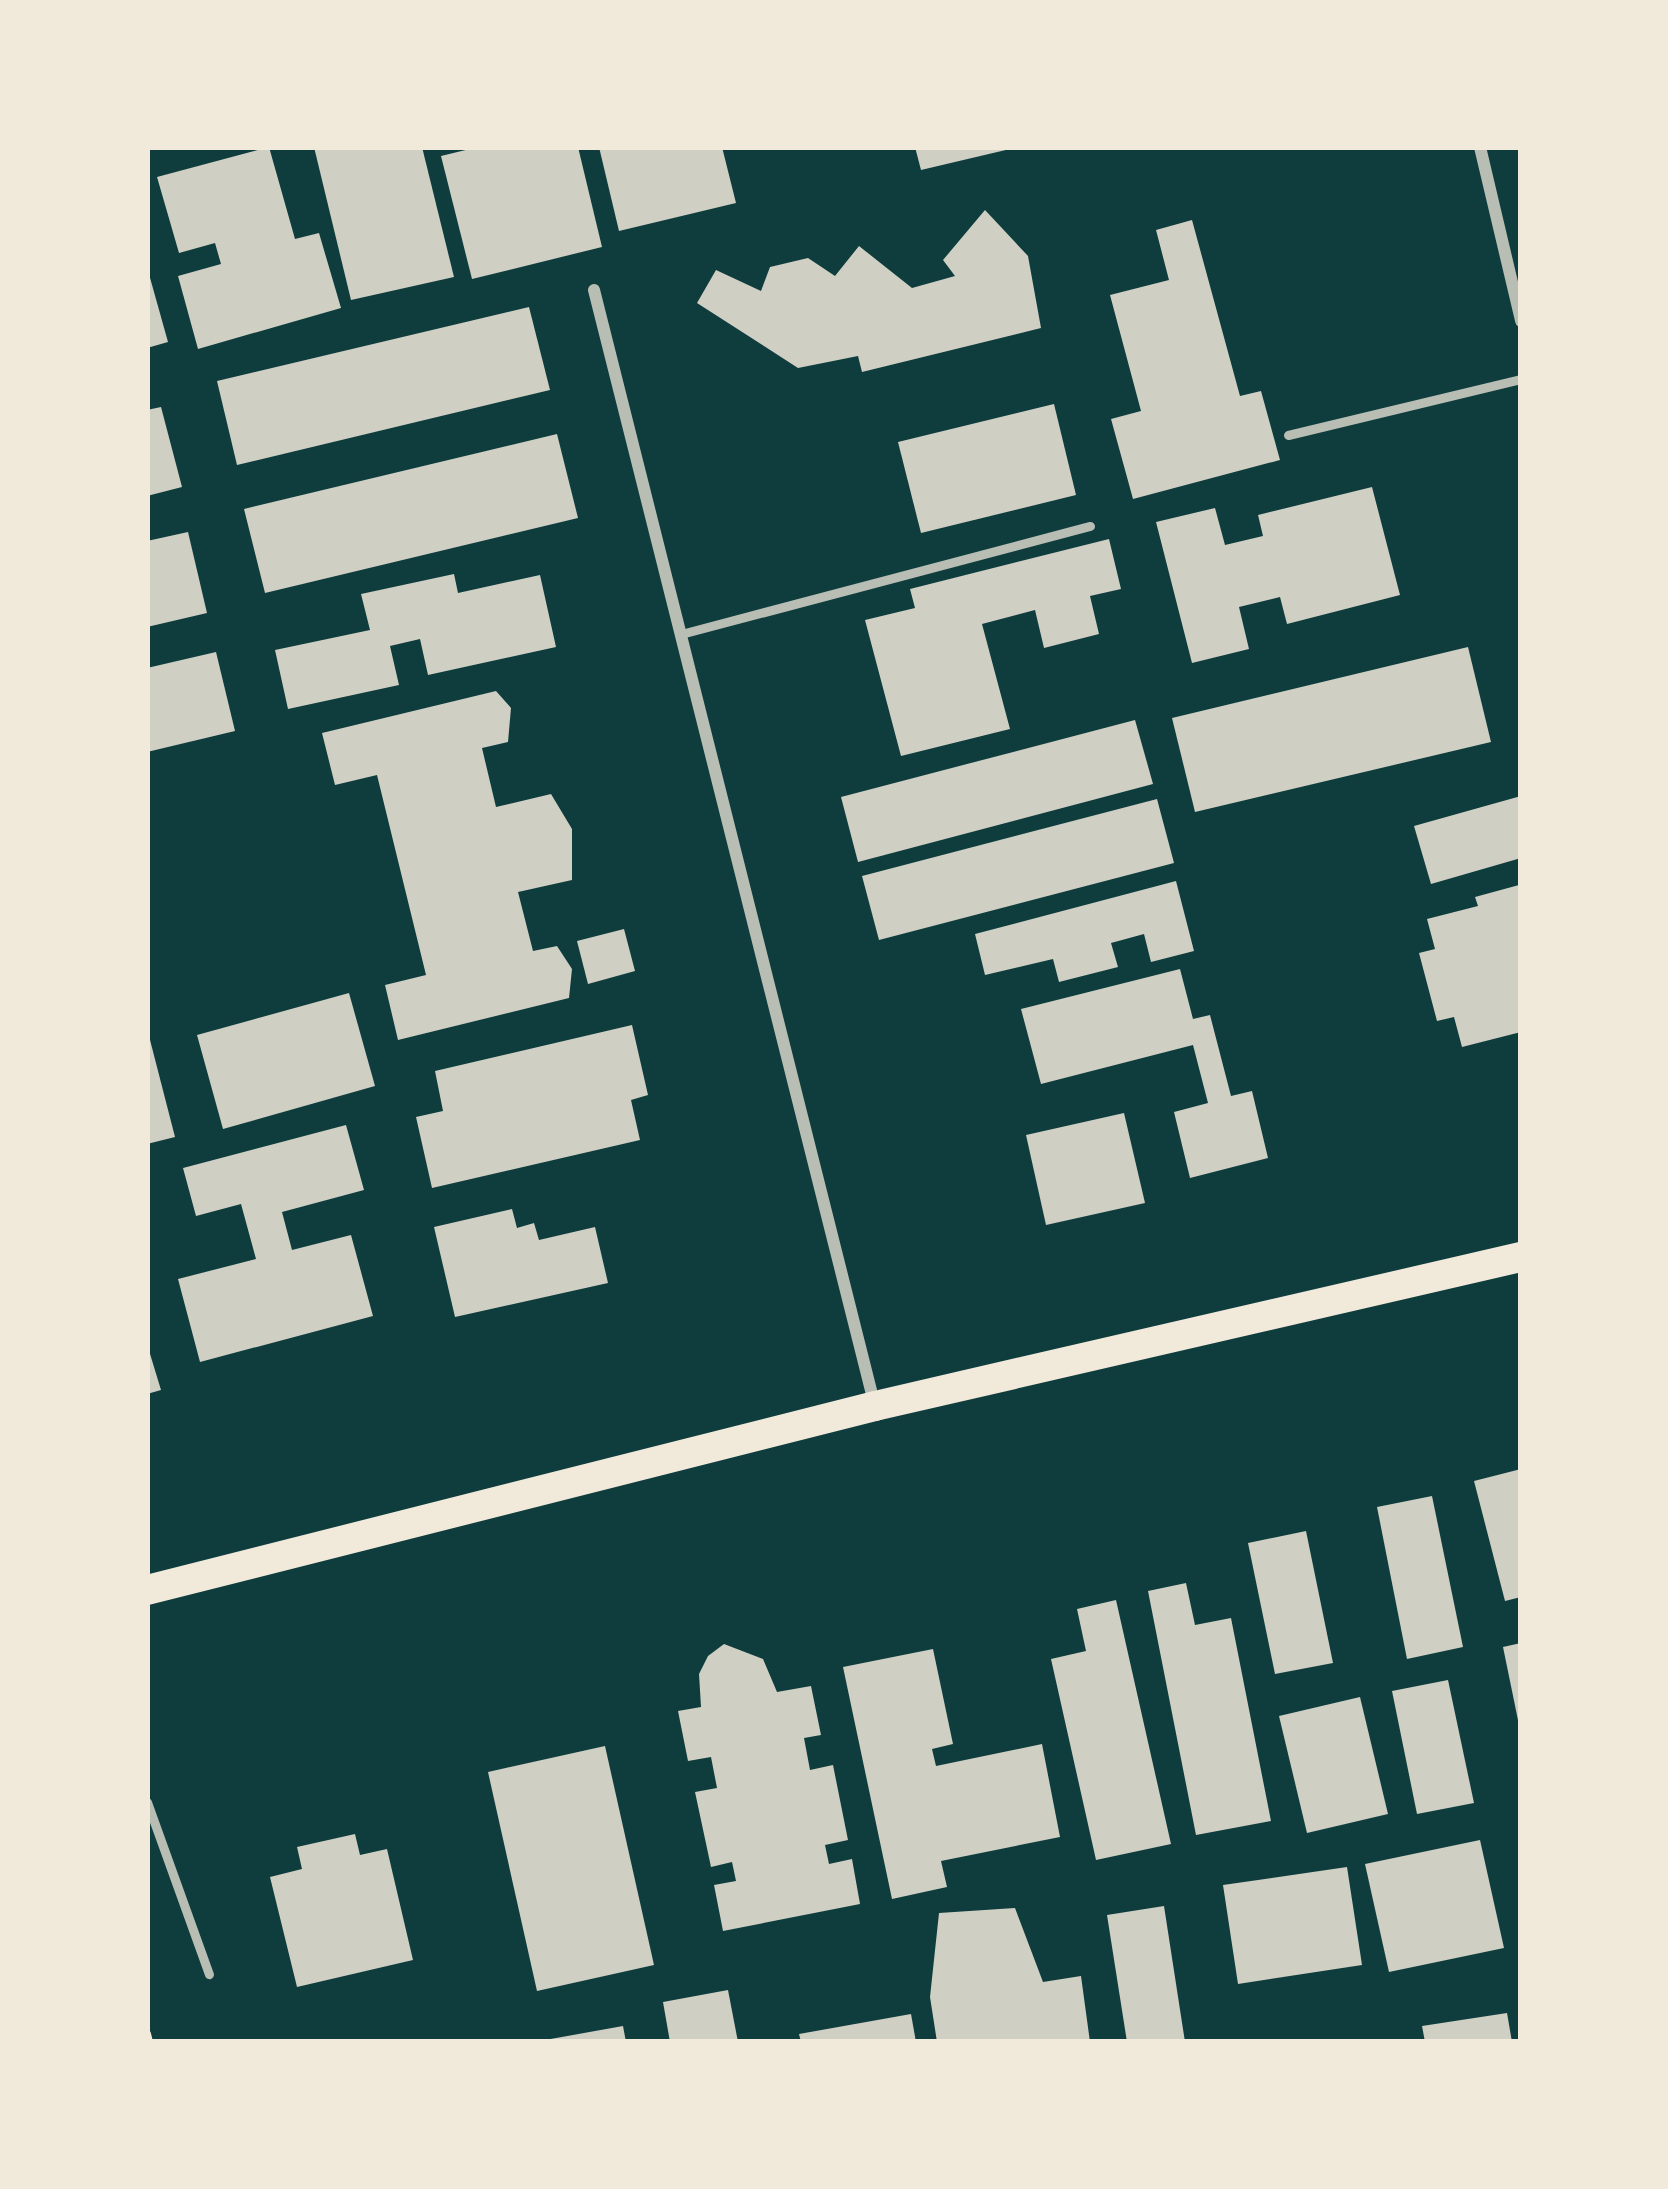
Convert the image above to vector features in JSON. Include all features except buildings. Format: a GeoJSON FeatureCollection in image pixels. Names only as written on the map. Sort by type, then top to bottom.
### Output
{"type":"FeatureCollection","features":[{"type":"Feature","properties":{"kind":"main road"},"geometry":{"type":"LineString","coordinates":[[147,1590],[875,1406],[1521,1257]]}},
{"type":"Feature","properties":{"kind":"street"},"geometry":{"type":"LineString","coordinates":[[1480,147],[1521,321]]}},
{"type":"Feature","properties":{"kind":"street"},"geometry":{"type":"LineString","coordinates":[[594,290],[875,1406]]}},
{"type":"Feature","properties":{"kind":"lane"},"geometry":{"type":"LineString","coordinates":[[1288,435],[1521,379]]}},
{"type":"Feature","properties":{"kind":"lane"},"geometry":{"type":"LineString","coordinates":[[681,634],[1090,526]]}},
{"type":"Feature","properties":{"kind":"lane"},"geometry":{"type":"LineString","coordinates":[[147,1802],[209,1974]]}}]}
